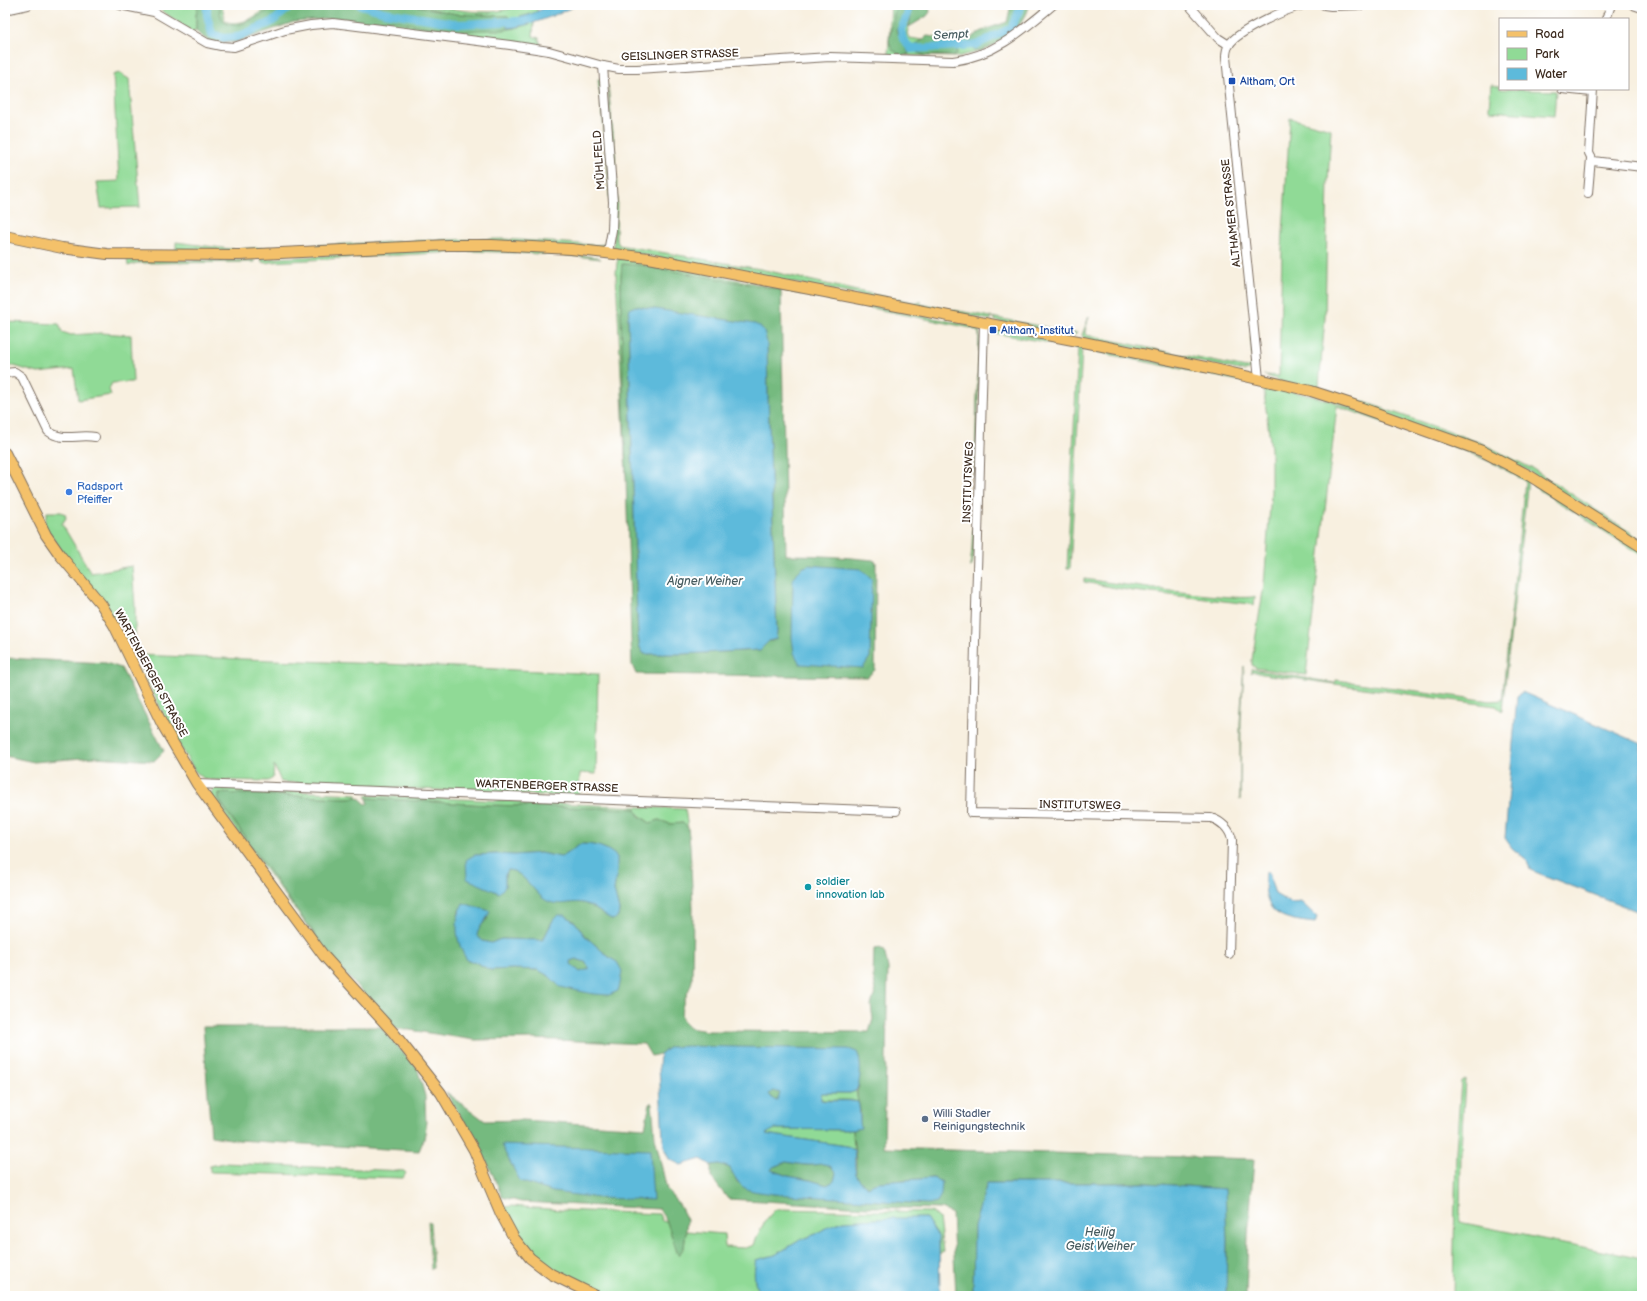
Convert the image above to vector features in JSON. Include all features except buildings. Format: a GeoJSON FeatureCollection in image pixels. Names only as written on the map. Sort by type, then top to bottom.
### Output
{"type":"FeatureCollection","features":[{"type":"Feature","properties":{"kind":"main road"},"geometry":{"type":"LineString","coordinates":[[5,236],[62,248],[107,254],[200,255],[312,253],[448,245],[529,246],[608,252],[648,258],[984,323],[1259,379],[1330,397],[1482,451],[1530,476],[1642,547]]}},
{"type":"Feature","properties":{"kind":"main road","name":"WARTENBERGER STRASSE"},"geometry":{"type":"LineString","coordinates":[[5,453],[46,535],[60,556],[101,604],[114,625],[162,724],[198,784],[324,956],[393,1032],[441,1093],[474,1150],[501,1214],[514,1238],[530,1258],[551,1274],[596,1296]]}},
{"type":"Feature","properties":{"kind":"street"},"geometry":{"type":"LineString","coordinates":[[5,10],[28,5]]}},
{"type":"Feature","properties":{"kind":"street","name":"GEISLINGER STRASSE"},"geometry":{"type":"LineString","coordinates":[[120,5],[154,12],[168,19],[207,44],[221,46],[234,47],[285,30],[333,23],[510,44],[549,51],[619,69],[830,57],[953,61],[968,59],[998,46],[1014,37],[1053,5]]}},
{"type":"Feature","properties":{"kind":"street"},"geometry":{"type":"LineString","coordinates":[[1189,5],[1218,38],[1229,45],[1238,36],[1278,13],[1303,5]]}},
{"type":"Feature","properties":{"kind":"street"},"geometry":{"type":"LineString","coordinates":[[1324,5],[1362,5]]}},
{"type":"Feature","properties":{"kind":"street"},"geometry":{"type":"LineString","coordinates":[[1606,18],[1611,5]]}},
{"type":"Feature","properties":{"kind":"street"},"geometry":{"type":"LineString","coordinates":[[1633,5],[1642,8]]}},
{"type":"Feature","properties":{"kind":"street","name":"ALTHAMER STRASSE"},"geometry":{"type":"LineString","coordinates":[[1229,45],[1226,57],[1259,379]]}},
{"type":"Feature","properties":{"kind":"street","name":"MÜHLFELD"},"geometry":{"type":"LineString","coordinates":[[603,66],[613,202],[612,230],[608,252]]}},
{"type":"Feature","properties":{"kind":"street"},"geometry":{"type":"LineString","coordinates":[[1588,193],[1590,158],[1588,153],[1592,90]]}},
{"type":"Feature","properties":{"kind":"street"},"geometry":{"type":"LineString","coordinates":[[1590,158],[1594,162],[1642,167]]}},
{"type":"Feature","properties":{"kind":"street","name":"INSTITUTSWEG"},"geometry":{"type":"LineString","coordinates":[[984,323],[971,813],[1217,819],[1230,831],[1232,840],[1229,954]]}},
{"type":"Feature","properties":{"kind":"street"},"geometry":{"type":"LineString","coordinates":[[5,373],[15,372],[22,377],[48,431],[53,435],[60,438],[86,436],[94,437]]}},
{"type":"Feature","properties":{"kind":"street","name":"WARTENBERGER STRASSE"},"geometry":{"type":"LineString","coordinates":[[198,784],[896,812]]}},
{"type":"Feature","properties":{"kind":"green space"},"geometry":{"type":"Polygon","coordinates":[[[152,5],[198,5],[196,30],[192,32],[162,11],[159,6],[152,5]]]}},
{"type":"Feature","properties":{"kind":"green space"},"geometry":{"type":"Polygon","coordinates":[[[198,5],[220,5],[221,17],[226,23],[233,25],[251,20],[277,5],[413,5],[457,14],[508,16],[516,28],[460,32],[390,20],[365,22],[338,18],[294,22],[237,42],[210,42],[196,30],[198,5]]]}},
{"type":"Feature","properties":{"kind":"green space"},"geometry":{"type":"Polygon","coordinates":[[[220,5],[222,5],[225,21],[237,23],[256,16],[271,5],[277,5],[251,20],[233,25],[226,23],[221,17],[220,5]]]}},
{"type":"Feature","properties":{"kind":"green space"},"geometry":{"type":"Polygon","coordinates":[[[413,5],[490,12],[535,5],[538,12],[510,20],[508,16],[457,14],[413,5]]]}},
{"type":"Feature","properties":{"kind":"green space"},"geometry":{"type":"Polygon","coordinates":[[[891,5],[896,5],[889,41],[892,50],[909,54],[896,30],[905,18],[906,5],[913,5],[907,34],[910,38],[922,40],[915,46],[917,52],[922,55],[957,54],[959,39],[971,39],[970,41],[983,51],[956,57],[888,55],[891,5]]]}},
{"type":"Feature","properties":{"kind":"green space"},"geometry":{"type":"Polygon","coordinates":[[[896,5],[906,5],[905,18],[896,30],[909,54],[903,56],[892,50],[889,41],[896,5]]]}},
{"type":"Feature","properties":{"kind":"green space"},"geometry":{"type":"Polygon","coordinates":[[[913,5],[929,5],[930,12],[927,16],[909,27],[913,5]]]}},
{"type":"Feature","properties":{"kind":"green space"},"geometry":{"type":"Polygon","coordinates":[[[1011,5],[1029,5],[1024,19],[1012,32],[997,43],[982,50],[974,50],[970,40],[978,33],[1007,22],[1011,5]]]}},
{"type":"Feature","properties":{"kind":"green space"},"geometry":{"type":"Polygon","coordinates":[[[390,20],[492,30],[524,26],[534,22],[533,36],[539,38],[541,46],[365,22],[390,20]]]}},
{"type":"Feature","properties":{"kind":"green space"},"geometry":{"type":"Polygon","coordinates":[[[953,34],[959,38],[957,54],[953,57],[930,56],[917,52],[915,46],[927,36],[943,38],[953,34]]]}},
{"type":"Feature","properties":{"kind":"green space"},"geometry":{"type":"Polygon","coordinates":[[[119,73],[129,79],[140,207],[101,208],[97,182],[119,181],[113,75],[119,73]]]}},
{"type":"Feature","properties":{"kind":"green space"},"geometry":{"type":"Polygon","coordinates":[[[598,79],[600,79],[612,206],[606,246],[603,248],[236,252],[191,249],[176,251],[176,242],[230,249],[436,240],[504,239],[596,245],[604,244],[608,232],[609,190],[598,79]]]}},
{"type":"Feature","properties":{"kind":"green space"},"geometry":{"type":"Polygon","coordinates":[[[608,85],[615,153],[617,198],[616,238],[619,245],[760,269],[918,303],[921,301],[921,304],[991,317],[991,320],[614,249],[608,85]]]}},
{"type":"Feature","properties":{"kind":"green space"},"geometry":{"type":"Polygon","coordinates":[[[1491,85],[1499,86],[1499,90],[1556,91],[1554,116],[1491,111],[1489,107],[1491,85]]]}},
{"type":"Feature","properties":{"kind":"green space"},"geometry":{"type":"Polygon","coordinates":[[[1290,118],[1331,129],[1328,181],[1325,318],[1319,386],[1481,443],[1533,469],[1642,540],[1642,543],[1525,469],[1264,375],[1279,376],[1282,248],[1290,118]]]}},
{"type":"Feature","properties":{"kind":"green space"},"geometry":{"type":"Polygon","coordinates":[[[441,249],[540,250],[596,257],[601,259],[565,255],[474,251],[266,263],[262,262],[261,259],[441,249]]]}},
{"type":"Feature","properties":{"kind":"green space"},"geometry":{"type":"Polygon","coordinates":[[[127,258],[159,260],[254,260],[255,262],[137,263],[128,266],[127,258]]]}},
{"type":"Feature","properties":{"kind":"green space"},"geometry":{"type":"Polygon","coordinates":[[[625,258],[974,326],[977,328],[980,333],[980,339],[974,552],[972,566],[970,567],[972,549],[979,334],[977,331],[971,328],[781,290],[640,265],[622,264],[621,315],[626,475],[616,274],[618,259],[625,258]]]}},
{"type":"Feature","properties":{"kind":"green space"},"geometry":{"type":"Polygon","coordinates":[[[622,264],[640,265],[781,290],[786,555],[840,557],[873,560],[876,562],[875,670],[867,677],[636,674],[632,665],[631,640],[621,277],[622,264]],[[628,318],[638,636],[640,648],[644,654],[683,654],[760,650],[769,641],[773,641],[777,632],[767,343],[628,318]]]}},
{"type":"Feature","properties":{"kind":"green space"},"geometry":{"type":"Polygon","coordinates":[[[1089,316],[1085,332],[1086,335],[1246,368],[1249,367],[1252,360],[1251,336],[1253,366],[1249,370],[1244,371],[1084,338],[1082,335],[1089,316]]]}},
{"type":"Feature","properties":{"kind":"green space"},"geometry":{"type":"Polygon","coordinates":[[[991,317],[1077,333],[1073,336],[995,321],[995,318],[991,317]]]}},
{"type":"Feature","properties":{"kind":"green space"},"geometry":{"type":"Polygon","coordinates":[[[7,322],[59,324],[62,332],[71,335],[101,333],[131,335],[133,382],[112,383],[109,389],[111,395],[78,400],[74,369],[38,373],[14,366],[5,366],[5,327],[7,322]]]}},
{"type":"Feature","properties":{"kind":"green space"},"geometry":{"type":"Polygon","coordinates":[[[997,329],[1250,381],[1255,384],[1082,349],[1070,569],[1067,569],[1078,348],[989,332],[997,329]]]}},
{"type":"Feature","properties":{"kind":"green space"},"geometry":{"type":"Polygon","coordinates":[[[1266,385],[1328,400],[1462,447],[1528,479],[1502,711],[1496,706],[1262,674],[1252,671],[1251,673],[1251,669],[1335,683],[1336,680],[1490,701],[1502,700],[1525,481],[1495,464],[1468,452],[1337,406],[1306,675],[1256,668],[1252,665],[1252,660],[1264,585],[1271,493],[1271,449],[1264,393],[1264,386],[1266,385]]]}},
{"type":"Feature","properties":{"kind":"green space"},"geometry":{"type":"Polygon","coordinates":[[[1534,484],[1642,551],[1642,555],[1533,486],[1534,484]]]}},
{"type":"Feature","properties":{"kind":"green space"},"geometry":{"type":"Polygon","coordinates":[[[47,512],[61,512],[65,514],[66,518],[62,524],[91,573],[132,566],[135,606],[135,646],[130,646],[120,628],[66,557],[44,525],[47,512]]]}},
{"type":"Feature","properties":{"kind":"green space"},"geometry":{"type":"Polygon","coordinates":[[[1084,579],[1145,588],[1227,597],[1255,596],[1254,606],[1251,604],[1133,591],[1084,582],[1084,579]]]}},
{"type":"Feature","properties":{"kind":"green space"},"geometry":{"type":"Polygon","coordinates":[[[135,655],[437,666],[598,674],[596,774],[580,773],[579,797],[281,782],[274,765],[273,778],[268,781],[211,780],[203,778],[195,771],[176,740],[135,655]]]}},
{"type":"Feature","properties":{"kind":"green space"},"geometry":{"type":"Polygon","coordinates":[[[5,658],[106,663],[121,668],[164,751],[154,761],[95,757],[34,762],[5,756],[5,658]]]}},
{"type":"Feature","properties":{"kind":"green space"},"geometry":{"type":"Polygon","coordinates":[[[1244,666],[1241,722],[1240,800],[1240,723],[1244,666]]]}},
{"type":"Feature","properties":{"kind":"green space"},"geometry":{"type":"Polygon","coordinates":[[[215,788],[356,794],[358,797],[347,798],[219,793],[219,801],[339,967],[211,796],[215,788]]]}},
{"type":"Feature","properties":{"kind":"green space"},"geometry":{"type":"Polygon","coordinates":[[[219,793],[347,798],[358,797],[366,804],[368,803],[367,798],[487,805],[636,809],[638,815],[650,823],[659,820],[670,824],[683,823],[688,828],[690,845],[693,908],[692,981],[681,1011],[683,1021],[689,1028],[707,1031],[869,1032],[873,1019],[871,1005],[876,990],[873,976],[874,949],[879,948],[884,950],[888,968],[884,1148],[1254,1159],[1248,1236],[1246,1296],[1226,1296],[1227,1241],[1224,1189],[1147,1183],[987,1183],[974,1227],[973,1296],[956,1296],[952,1214],[942,1209],[866,1207],[728,1199],[711,1177],[711,1165],[719,1164],[730,1168],[737,1182],[773,1194],[942,1182],[933,1178],[878,1182],[868,1187],[860,1181],[856,1173],[853,1130],[860,1128],[860,1111],[857,1094],[859,1086],[670,1047],[660,1054],[651,1056],[644,1044],[533,1039],[475,1040],[396,1028],[339,967],[219,800],[219,793]],[[581,844],[561,857],[540,853],[514,855],[474,855],[505,887],[505,875],[508,870],[513,871],[523,877],[540,895],[549,901],[560,903],[581,903],[589,905],[609,918],[613,919],[618,917],[619,910],[614,890],[617,857],[600,847],[581,844]],[[459,910],[457,925],[458,936],[467,960],[477,963],[490,970],[538,970],[549,976],[560,987],[617,962],[610,958],[584,935],[576,923],[565,915],[553,920],[543,940],[501,939],[491,943],[483,941],[477,937],[478,929],[488,918],[459,910]]]}},
{"type":"Feature","properties":{"kind":"green space"},"geometry":{"type":"Polygon","coordinates":[[[368,795],[685,809],[688,828],[683,823],[670,824],[659,820],[650,823],[638,814],[635,809],[487,805],[367,798],[366,797],[368,795]]]}},
{"type":"Feature","properties":{"kind":"green space"},"geometry":{"type":"Polygon","coordinates":[[[576,959],[585,962],[589,969],[580,972],[571,964],[570,961],[576,959]]]}},
{"type":"Feature","properties":{"kind":"green space"},"geometry":{"type":"Polygon","coordinates":[[[203,1027],[380,1027],[417,1067],[425,1096],[426,1127],[424,1139],[419,1151],[237,1140],[211,1136],[203,1027]]]}},
{"type":"Feature","properties":{"kind":"green space"},"geometry":{"type":"Polygon","coordinates":[[[1465,1079],[1461,1149],[1460,1222],[1642,1259],[1642,1296],[1453,1296],[1456,1151],[1461,1081],[1465,1079]]]}},
{"type":"Feature","properties":{"kind":"green space"},"geometry":{"type":"Polygon","coordinates":[[[774,1091],[780,1093],[777,1100],[772,1098],[768,1093],[774,1091]]]}},
{"type":"Feature","properties":{"kind":"green space"},"geometry":{"type":"Polygon","coordinates":[[[856,1091],[858,1102],[851,1100],[821,1100],[821,1093],[850,1093],[856,1091]]]}},
{"type":"Feature","properties":{"kind":"green space"},"geometry":{"type":"Polygon","coordinates":[[[446,1092],[485,1121],[522,1120],[645,1128],[650,1103],[652,1103],[655,1137],[667,1190],[680,1206],[687,1220],[684,1248],[678,1255],[667,1222],[659,1209],[521,1202],[502,1197],[491,1170],[446,1092]]]}},
{"type":"Feature","properties":{"kind":"green space"},"geometry":{"type":"Polygon","coordinates":[[[775,1129],[853,1130],[854,1150],[847,1146],[765,1134],[775,1129]]]}},
{"type":"Feature","properties":{"kind":"green space"},"geometry":{"type":"Polygon","coordinates":[[[786,1162],[805,1165],[823,1164],[830,1166],[836,1173],[834,1181],[827,1185],[788,1176],[771,1170],[773,1167],[786,1162]]]}},
{"type":"Feature","properties":{"kind":"green space"},"geometry":{"type":"Polygon","coordinates":[[[223,1163],[404,1171],[406,1173],[403,1178],[210,1172],[210,1166],[223,1163]]]}},
{"type":"Feature","properties":{"kind":"green space"},"geometry":{"type":"Polygon","coordinates":[[[511,1206],[561,1210],[659,1214],[662,1221],[667,1222],[678,1255],[684,1248],[686,1231],[724,1234],[725,1247],[746,1248],[754,1245],[762,1226],[776,1209],[932,1212],[939,1218],[943,1252],[940,1255],[939,1238],[926,1218],[844,1221],[829,1226],[816,1234],[802,1239],[775,1255],[756,1260],[755,1279],[761,1296],[605,1296],[549,1268],[530,1251],[521,1240],[505,1210],[506,1207],[511,1206]]]}},
{"type":"Feature","properties":{"kind":"green space"},"geometry":{"type":"Polygon","coordinates":[[[428,1221],[430,1222],[433,1268],[431,1270],[428,1221]]]}},
{"type":"Feature","properties":{"kind":"water"},"geometry":{"type":"Polygon","coordinates":[[[551,5],[577,5],[534,23],[508,28],[508,20],[529,15],[551,5]]]}},
{"type":"Feature","properties":{"kind":"water","name":"Aigner Weiher"},"geometry":{"type":"Polygon","coordinates":[[[635,306],[755,324],[762,329],[765,334],[767,343],[777,632],[776,639],[769,641],[760,650],[683,654],[644,654],[640,648],[637,614],[628,317],[630,309],[635,306]]]}},
{"type":"Feature","properties":{"kind":"water"},"geometry":{"type":"Polygon","coordinates":[[[809,565],[861,569],[872,579],[870,657],[863,668],[800,664],[794,653],[792,638],[793,577],[802,568],[809,565]]]}},
{"type":"Feature","properties":{"kind":"water"},"geometry":{"type":"Polygon","coordinates":[[[1522,692],[1642,744],[1642,913],[1530,870],[1527,860],[1512,848],[1505,838],[1517,696],[1522,692]]]}},
{"type":"Feature","properties":{"kind":"water"},"geometry":{"type":"Polygon","coordinates":[[[581,844],[600,847],[617,857],[617,872],[614,890],[619,910],[618,917],[613,920],[586,904],[560,904],[549,902],[544,899],[523,877],[513,871],[508,870],[505,875],[505,887],[499,893],[467,879],[466,860],[474,855],[514,855],[540,853],[561,857],[581,844]]]}},
{"type":"Feature","properties":{"kind":"water"},"geometry":{"type":"Polygon","coordinates":[[[1266,872],[1269,873],[1275,894],[1291,903],[1301,902],[1317,917],[1315,923],[1291,919],[1275,912],[1270,906],[1266,897],[1266,872]]]}},
{"type":"Feature","properties":{"kind":"water"},"geometry":{"type":"Polygon","coordinates":[[[463,903],[490,911],[479,929],[477,936],[483,941],[491,943],[501,939],[543,940],[553,920],[558,915],[565,915],[576,923],[584,935],[610,958],[617,962],[622,971],[618,991],[609,995],[593,994],[560,987],[549,976],[538,970],[490,970],[477,963],[467,960],[460,947],[457,933],[460,910],[463,903]],[[576,959],[570,961],[571,964],[580,972],[589,969],[585,962],[576,959]]]}},
{"type":"Feature","properties":{"kind":"water"},"geometry":{"type":"Polygon","coordinates":[[[670,1047],[849,1049],[857,1052],[860,1061],[860,1072],[856,1091],[850,1093],[821,1093],[821,1100],[858,1102],[861,1128],[853,1130],[775,1129],[766,1134],[847,1146],[854,1150],[856,1175],[862,1183],[868,1187],[878,1182],[933,1178],[942,1182],[941,1195],[937,1202],[928,1204],[757,1192],[742,1186],[730,1168],[719,1164],[711,1165],[701,1159],[681,1165],[669,1159],[663,1140],[659,1066],[660,1054],[670,1047]],[[774,1091],[769,1094],[772,1098],[777,1100],[780,1093],[774,1091]],[[786,1162],[773,1167],[771,1170],[788,1176],[827,1185],[834,1181],[836,1173],[830,1166],[823,1164],[805,1165],[786,1162]]]}},
{"type":"Feature","properties":{"kind":"water"},"geometry":{"type":"Polygon","coordinates":[[[501,1145],[650,1150],[653,1200],[599,1198],[553,1192],[520,1181],[501,1145]]]}},
{"type":"Feature","properties":{"kind":"water","name":"Heilig Geist Weiher"},"geometry":{"type":"Polygon","coordinates":[[[987,1183],[1147,1183],[1225,1189],[1227,1241],[1226,1296],[973,1296],[974,1227],[987,1183]]]}},
{"type":"Feature","properties":{"kind":"water"},"geometry":{"type":"Polygon","coordinates":[[[926,1218],[939,1238],[940,1296],[761,1296],[755,1279],[756,1260],[775,1255],[802,1239],[816,1234],[829,1226],[844,1221],[926,1218]]]}},
{"type":"Feature","properties":{"kind":"waterway","name":"Sempt"},"geometry":{"type":"LineString","coordinates":[[207,5],[207,15],[212,34],[224,38],[237,37],[272,22],[293,5]]}},
{"type":"Feature","properties":{"kind":"waterway","name":"Sempt"},"geometry":{"type":"LineString","coordinates":[[360,5],[384,12],[460,24],[519,21]]}},
{"type":"Feature","properties":{"kind":"waterway","name":"Sempt"},"geometry":{"type":"LineString","coordinates":[[907,5],[908,14],[901,29],[903,39],[911,49],[976,45],[1011,28],[1022,5]]}},
{"type":"Feature","properties":{"kind":"place","name":"Altham, Ort"},"geometry":{"type":"Point","coordinates":[1232,81]}},
{"type":"Feature","properties":{"kind":"place","name":"Altham, Institut"},"geometry":{"type":"Point","coordinates":[993,330]}},
{"type":"Feature","properties":{"kind":"place","name":"Radsport Pfeiffer"},"geometry":{"type":"Point","coordinates":[69,492]}},
{"type":"Feature","properties":{"kind":"place","name":"soldier innovation lab"},"geometry":{"type":"Point","coordinates":[808,887]}},
{"type":"Feature","properties":{"kind":"place","name":"Willi Stadler Reinigungstechnik"},"geometry":{"type":"Point","coordinates":[925,1119]}}]}
